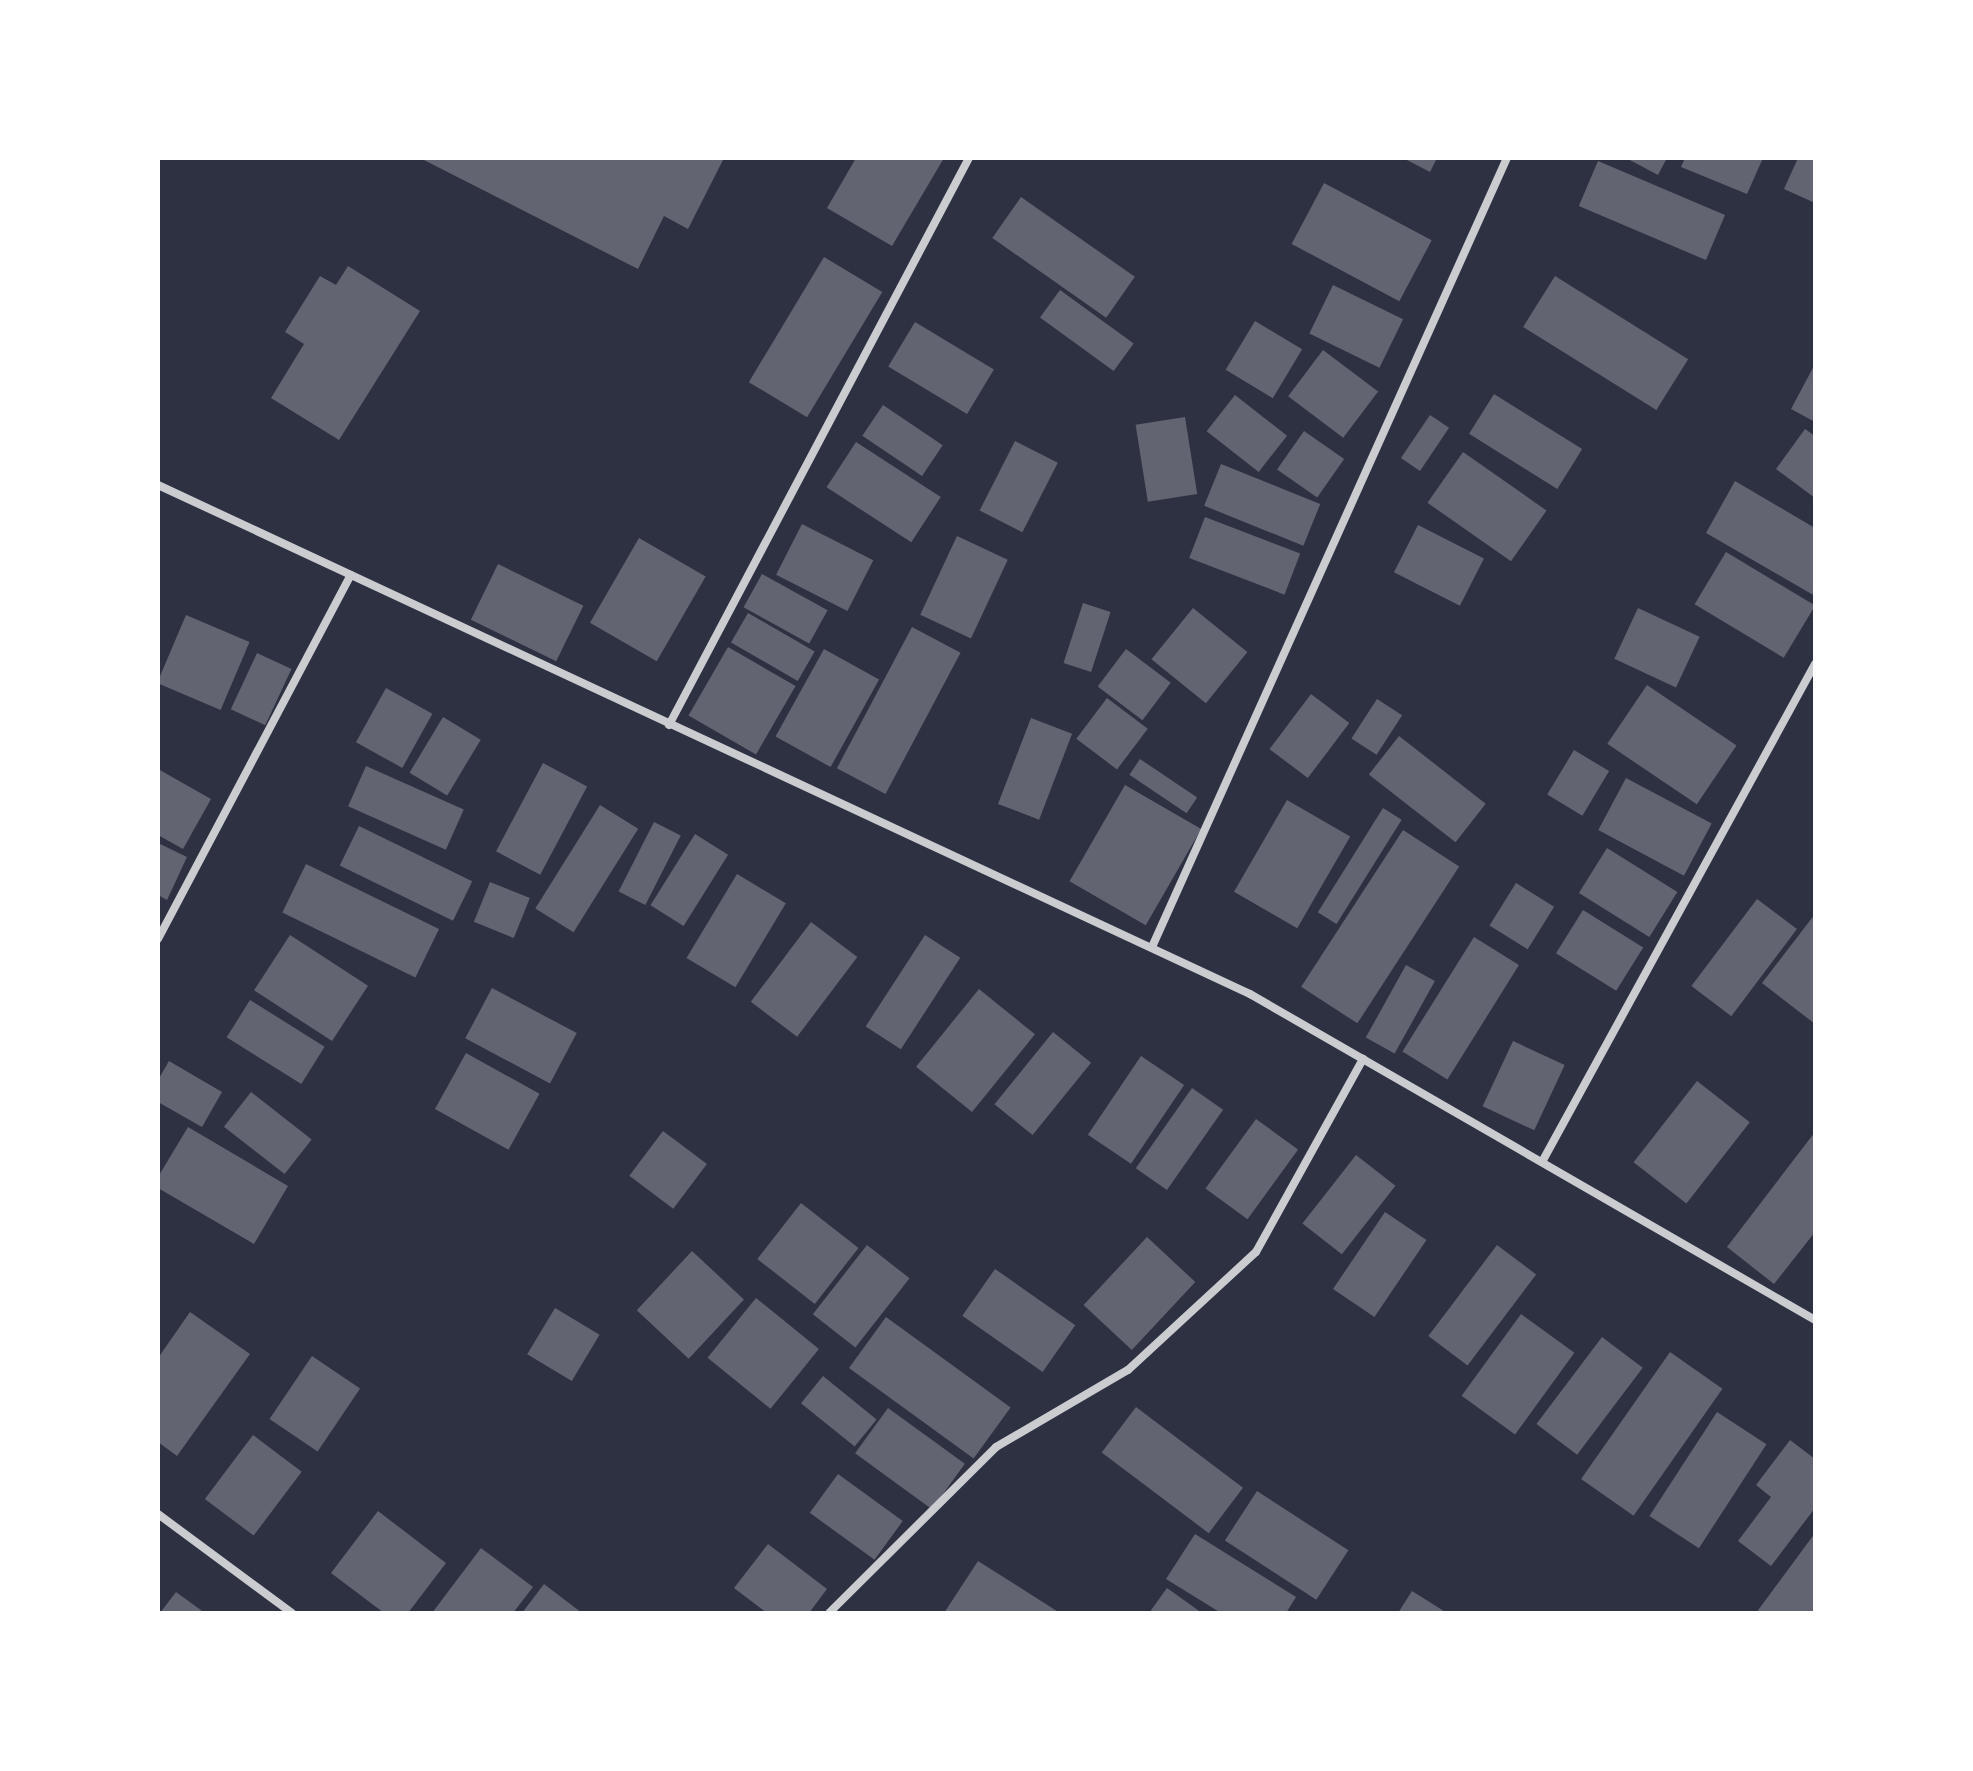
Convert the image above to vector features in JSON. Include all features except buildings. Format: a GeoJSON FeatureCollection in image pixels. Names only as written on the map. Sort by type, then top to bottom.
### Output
{"type":"FeatureCollection","features":[{"type":"Feature","properties":{"kind":"street"},"geometry":{"type":"LineString","coordinates":[[669,725],[969,158]]}},
{"type":"Feature","properties":{"kind":"street"},"geometry":{"type":"LineString","coordinates":[[1152,947],[1507,158]]}},
{"type":"Feature","properties":{"kind":"street"},"geometry":{"type":"LineString","coordinates":[[158,485],[1250,994],[1815,1320]]}},
{"type":"Feature","properties":{"kind":"street"},"geometry":{"type":"LineString","coordinates":[[158,939],[351,575]]}},
{"type":"Feature","properties":{"kind":"street"},"geometry":{"type":"LineString","coordinates":[[1542,1162],[1815,664]]}},
{"type":"Feature","properties":{"kind":"street"},"geometry":{"type":"LineString","coordinates":[[829,1613],[996,1447],[1128,1370],[1256,1252],[1363,1059]]}},
{"type":"Feature","properties":{"kind":"street"},"geometry":{"type":"LineString","coordinates":[[158,1514],[292,1613]]}}]}
